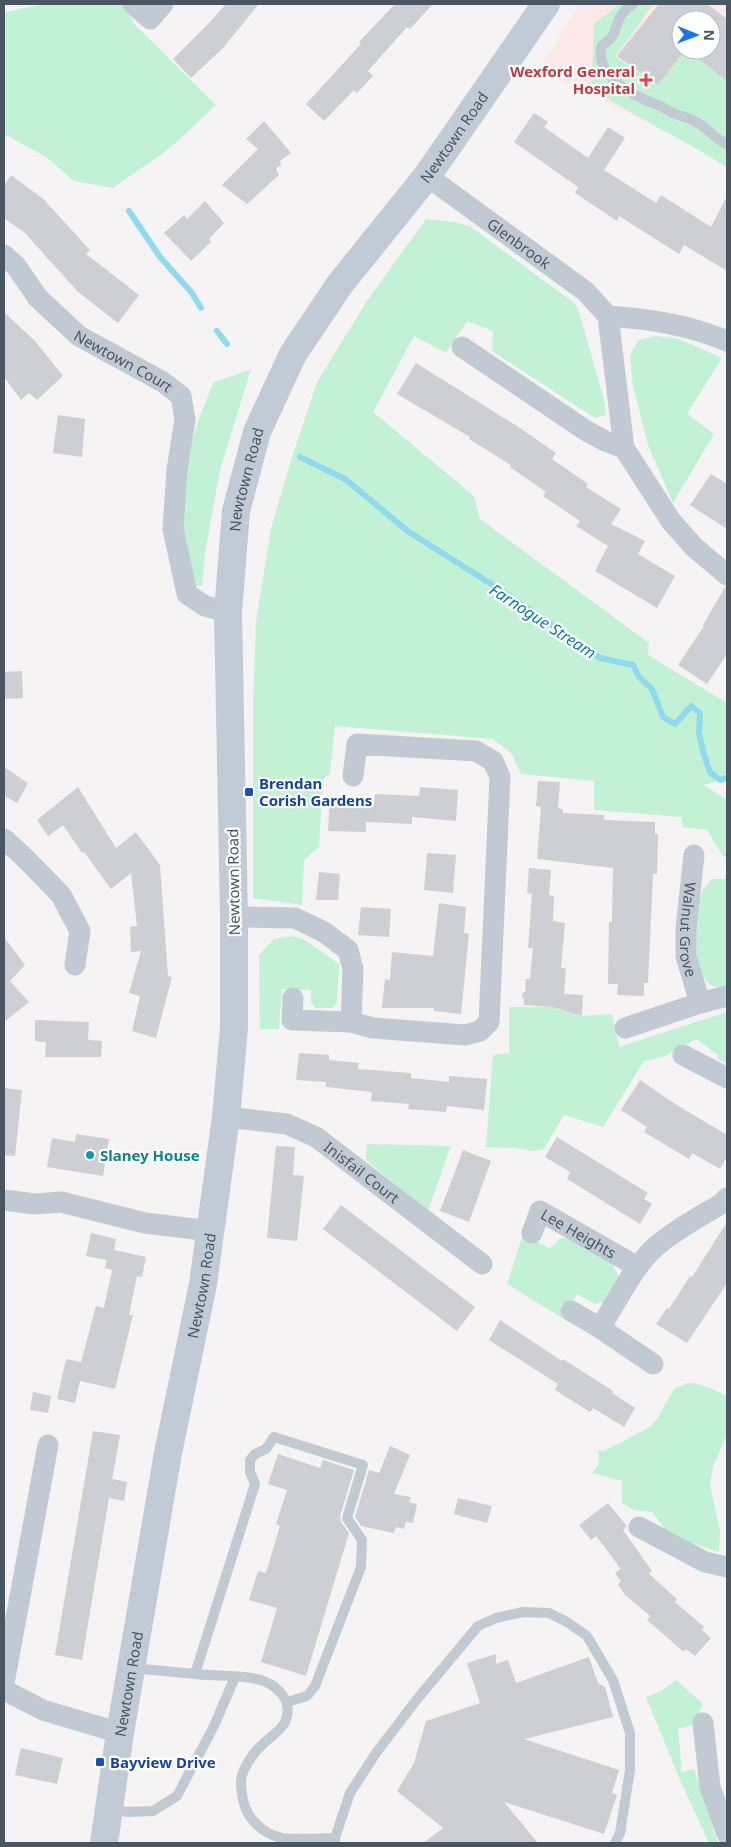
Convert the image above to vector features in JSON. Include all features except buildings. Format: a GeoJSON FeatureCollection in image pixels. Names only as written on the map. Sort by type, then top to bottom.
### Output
{"type":"FeatureCollection","features":[{"type":"Feature","properties":{"kind":"main road","name":"Newtown Road"},"geometry":{"type":"LineString","coordinates":[[104,1843],[120,1733],[168,1453],[195,1329],[211,1231],[226,1117],[234,1028],[234,917],[228,612],[236,511],[257,432],[298,346],[340,284],[427,176],[546,4]]}},
{"type":"Feature","properties":{"kind":"street"},"geometry":{"type":"LineString","coordinates":[[133,4],[150,19],[163,4]]}},
{"type":"Feature","properties":{"kind":"street","name":"Glenbrook"},"geometry":{"type":"LineString","coordinates":[[427,176],[585,291],[608,316]]}},
{"type":"Feature","properties":{"kind":"street","name":"Newtown Court"},"geometry":{"type":"LineString","coordinates":[[4,255],[16,266],[38,298],[79,336],[163,382],[181,396],[184,419],[177,470],[173,529],[180,566],[187,594],[205,606],[228,612]]}},
{"type":"Feature","properties":{"kind":"street"},"geometry":{"type":"LineString","coordinates":[[727,342],[703,331],[650,319],[608,316],[624,448],[671,521],[694,547],[727,575]]}},
{"type":"Feature","properties":{"kind":"street"},"geometry":{"type":"LineString","coordinates":[[462,347],[585,430],[624,448]]}},
{"type":"Feature","properties":{"kind":"street"},"geometry":{"type":"LineString","coordinates":[[293,998],[292,1020],[351,1022],[373,1028],[465,1035],[480,1031],[490,1022],[500,777],[493,761],[476,751],[357,744],[353,776]]}},
{"type":"Feature","properties":{"kind":"street"},"geometry":{"type":"LineString","coordinates":[[4,839],[61,895],[80,931],[75,965]]}},
{"type":"Feature","properties":{"kind":"street","name":"Walnut Grove"},"geometry":{"type":"LineString","coordinates":[[694,855],[686,929],[686,956],[700,1003]]}},
{"type":"Feature","properties":{"kind":"street"},"geometry":{"type":"LineString","coordinates":[[234,917],[295,918],[324,932],[348,950],[353,969],[351,1022]]}},
{"type":"Feature","properties":{"kind":"street"},"geometry":{"type":"LineString","coordinates":[[625,1028],[727,996]]}},
{"type":"Feature","properties":{"kind":"street"},"geometry":{"type":"LineString","coordinates":[[683,1055],[727,1078]]}},
{"type":"Feature","properties":{"kind":"street","name":"Inisfail Court"},"geometry":{"type":"LineString","coordinates":[[226,1117],[287,1124],[316,1137],[482,1264]]}},
{"type":"Feature","properties":{"kind":"street"},"geometry":{"type":"LineString","coordinates":[[600,1328],[638,1267],[652,1250],[701,1215],[721,1204],[727,1198]]}},
{"type":"Feature","properties":{"kind":"street"},"geometry":{"type":"LineString","coordinates":[[4,1200],[35,1204],[61,1202],[146,1223],[211,1231]]}},
{"type":"Feature","properties":{"kind":"street","name":"Lee Heights"},"geometry":{"type":"LineString","coordinates":[[532,1233],[540,1211],[638,1267]]}},
{"type":"Feature","properties":{"kind":"street"},"geometry":{"type":"LineString","coordinates":[[570,1311],[600,1328],[653,1364]]}},
{"type":"Feature","properties":{"kind":"street"},"geometry":{"type":"LineString","coordinates":[[4,1683],[48,1444]]}},
{"type":"Feature","properties":{"kind":"street"},"geometry":{"type":"LineString","coordinates":[[640,1527],[705,1562],[727,1567]]}},
{"type":"Feature","properties":{"kind":"street"},"geometry":{"type":"LineString","coordinates":[[4,1690],[44,1710],[120,1733]]}},
{"type":"Feature","properties":{"kind":"street"},"geometry":{"type":"LineString","coordinates":[[703,1723],[710,1787],[727,1834]]}},
{"type":"Feature","properties":{"kind":"lane"},"geometry":{"type":"LineString","coordinates":[[633,4],[621,15],[615,34],[602,45],[600,53],[601,62],[607,72],[636,96],[696,121],[719,141],[727,144]]}},
{"type":"Feature","properties":{"kind":"lane"},"geometry":{"type":"LineString","coordinates":[[196,1674],[255,1484],[250,1472],[250,1460],[255,1454],[266,1449],[274,1437],[363,1465],[347,1518],[362,1540],[361,1567],[315,1686],[307,1696],[287,1702]]}},
{"type":"Feature","properties":{"kind":"lane"},"geometry":{"type":"LineString","coordinates":[[131,1668],[252,1678],[269,1683],[282,1693],[287,1702],[288,1713],[284,1724],[260,1746],[248,1762],[240,1782],[245,1807],[252,1820],[263,1830],[282,1838],[335,1840],[350,1793],[397,1718],[478,1626],[496,1618],[523,1612],[549,1613],[567,1622],[587,1636],[614,1680],[630,1733],[630,1770],[620,1833],[615,1843]]}},
{"type":"Feature","properties":{"kind":"lane"},"geometry":{"type":"LineString","coordinates":[[109,1810],[128,1812],[153,1811],[178,1796],[214,1726],[235,1677]]}},
{"type":"Feature","properties":{"kind":"shaded area","name":"Wexford General Hospital"},"geometry":{"type":"Polygon","coordinates":[[[580,4],[727,4],[727,167],[687,142],[540,69],[580,4]]]}},
{"type":"Feature","properties":{"kind":"green space"},"geometry":{"type":"Polygon","coordinates":[[[45,4],[125,4],[134,24],[216,105],[170,148],[113,188],[74,181],[46,157],[4,134],[4,12],[45,4]]]}},
{"type":"Feature","properties":{"kind":"green space"},"geometry":{"type":"Polygon","coordinates":[[[619,4],[624,4],[626,15],[636,4],[653,4],[615,57],[658,85],[677,60],[714,60],[709,67],[727,81],[727,167],[592,89],[594,24],[619,4]]]}},
{"type":"Feature","properties":{"kind":"green space"},"geometry":{"type":"Polygon","coordinates":[[[426,219],[454,222],[471,227],[573,302],[578,309],[604,399],[606,415],[595,418],[492,351],[493,331],[467,321],[446,353],[414,336],[373,412],[474,496],[480,519],[649,643],[648,655],[727,703],[727,778],[704,785],[727,800],[727,858],[722,855],[707,830],[683,827],[681,817],[594,810],[594,781],[521,774],[511,753],[493,739],[335,726],[330,774],[323,779],[319,847],[304,860],[302,905],[253,898],[253,704],[256,622],[271,528],[317,382],[367,301],[426,219]]]}},
{"type":"Feature","properties":{"kind":"green space"},"geometry":{"type":"Polygon","coordinates":[[[656,336],[679,339],[722,358],[687,414],[714,434],[673,503],[648,445],[633,386],[630,356],[638,340],[656,336]]]}},
{"type":"Feature","properties":{"kind":"green space"},"geometry":{"type":"Polygon","coordinates":[[[251,369],[220,470],[205,553],[202,586],[196,586],[186,551],[183,514],[185,478],[192,442],[213,383],[251,369]]]}},
{"type":"Feature","properties":{"kind":"green space"},"geometry":{"type":"Polygon","coordinates":[[[727,865],[727,987],[714,987],[706,979],[700,967],[697,951],[697,917],[702,891],[712,879],[725,879],[727,865]]]}},
{"type":"Feature","properties":{"kind":"green space"},"geometry":{"type":"Polygon","coordinates":[[[293,936],[305,940],[339,964],[337,1002],[333,1008],[315,1008],[311,1002],[311,990],[282,989],[279,1029],[260,1029],[259,955],[274,939],[293,936]]]}},
{"type":"Feature","properties":{"kind":"green space"},"geometry":{"type":"Polygon","coordinates":[[[509,1007],[551,1007],[582,1016],[612,1014],[619,1047],[727,1012],[727,1063],[719,1060],[718,1055],[696,1039],[663,1057],[644,1061],[603,1127],[564,1115],[544,1149],[533,1151],[486,1147],[493,1055],[509,1053],[509,1007]]]}},
{"type":"Feature","properties":{"kind":"green space"},"geometry":{"type":"Polygon","coordinates":[[[367,1144],[451,1146],[428,1211],[366,1160],[367,1144]]]}},
{"type":"Feature","properties":{"kind":"green space"},"geometry":{"type":"Polygon","coordinates":[[[523,1234],[550,1249],[559,1239],[569,1237],[612,1263],[619,1277],[607,1301],[595,1304],[577,1294],[562,1318],[507,1284],[523,1234]]]}},
{"type":"Feature","properties":{"kind":"green space"},"geometry":{"type":"Polygon","coordinates":[[[687,1383],[713,1389],[727,1396],[727,1434],[713,1467],[710,1485],[720,1531],[719,1552],[670,1536],[652,1512],[634,1510],[622,1503],[622,1481],[592,1473],[599,1464],[598,1450],[604,1451],[650,1427],[657,1419],[674,1389],[687,1383]]]}},
{"type":"Feature","properties":{"kind":"green space"},"geometry":{"type":"Polygon","coordinates":[[[676,1680],[703,1704],[694,1725],[678,1729],[682,1772],[694,1769],[718,1843],[709,1843],[678,1775],[646,1697],[661,1691],[676,1680]]]}},
{"type":"Feature","properties":{"kind":"waterway","name":"Farnogue Stream"},"geometry":{"type":"LineString","coordinates":[[129,211],[160,257],[192,293],[201,308]]}},
{"type":"Feature","properties":{"kind":"waterway","name":"Farnogue Stream"},"geometry":{"type":"LineString","coordinates":[[217,331],[227,344]]}},
{"type":"Feature","properties":{"kind":"waterway","name":"Farnogue Stream"},"geometry":{"type":"LineString","coordinates":[[300,457],[345,479],[409,532],[499,589],[600,658],[633,665],[639,677],[652,689],[663,717],[675,724],[691,706],[700,713],[699,733],[710,772],[720,780],[727,778]]}},
{"type":"Feature","properties":{"kind":"place","name":"Wexford General Hospital"},"geometry":{"type":"Point","coordinates":[646,80]}},
{"type":"Feature","properties":{"kind":"place","name":"Brendan Corish Gardens"},"geometry":{"type":"Point","coordinates":[249,792]}},
{"type":"Feature","properties":{"kind":"place","name":"Slaney House"},"geometry":{"type":"Point","coordinates":[90,1155]}},
{"type":"Feature","properties":{"kind":"place","name":"Bayview Drive"},"geometry":{"type":"Point","coordinates":[100,1762]}}]}
